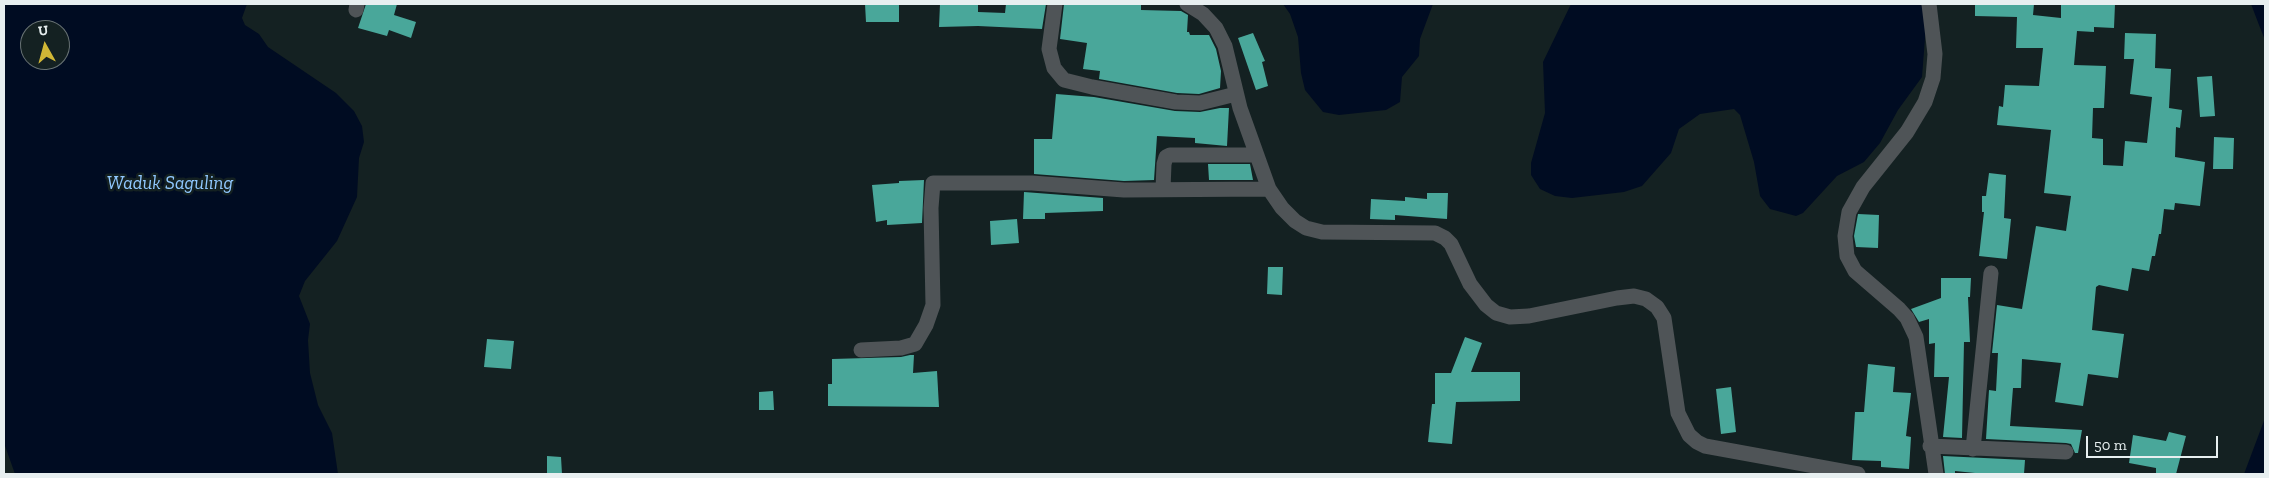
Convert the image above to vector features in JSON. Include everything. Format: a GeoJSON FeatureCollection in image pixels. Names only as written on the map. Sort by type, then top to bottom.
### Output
{"type":"FeatureCollection","features":[{"type":"Feature","properties":{"kind":"street"},"geometry":{"type":"LineString","coordinates":[[1055,4],[1049,48],[1054,68],[1064,80],[1176,102],[1200,103],[1236,94]]}},
{"type":"Feature","properties":{"kind":"street"},"geometry":{"type":"LineString","coordinates":[[1187,4],[1203,14],[1216,28],[1225,46],[1236,94],[1269,189],[1282,208],[1295,221],[1306,228],[1322,232],[1435,233],[1452,244],[1478,295],[1496,313],[1510,317],[1529,316],[1617,298],[1634,296],[1646,299],[1658,306],[1664,318],[1678,413],[1689,435],[1697,442],[1705,446],[1858,474]]}},
{"type":"Feature","properties":{"kind":"street"},"geometry":{"type":"LineString","coordinates":[[1929,4],[1935,54],[1933,78],[1925,102],[1907,132],[1863,186],[1849,212],[1845,236],[1847,256],[1855,271],[1899,309],[1907,318],[1916,337],[1924,385],[1930,446],[1936,474]]}},
{"type":"Feature","properties":{"kind":"street"},"geometry":{"type":"LineString","coordinates":[[1163,190],[1164,164],[1166,157],[1170,154],[1256,155]]}},
{"type":"Feature","properties":{"kind":"street"},"geometry":{"type":"LineString","coordinates":[[861,350],[901,348],[915,344],[926,325],[933,305],[931,208],[933,183],[1032,183],[1124,190],[1269,189]]}},
{"type":"Feature","properties":{"kind":"street"},"geometry":{"type":"LineString","coordinates":[[1973,448],[1991,273]]}},
{"type":"Feature","properties":{"kind":"street"},"geometry":{"type":"LineString","coordinates":[[1930,446],[2066,452]]}},
{"type":"Feature","properties":{"kind":"water","name":"Waduk Saguling"},"geometry":{"type":"Polygon","coordinates":[[[4,4],[247,4],[242,18],[245,25],[259,34],[268,47],[336,93],[354,111],[362,126],[364,142],[359,158],[357,197],[337,241],[305,281],[299,296],[310,324],[308,340],[310,373],[318,405],[332,433],[338,474],[15,474],[4,443],[4,4]]]}},
{"type":"Feature","properties":{"kind":"water"},"geometry":{"type":"Polygon","coordinates":[[[1283,4],[1433,4],[1420,39],[1419,56],[1402,77],[1400,102],[1386,110],[1339,115],[1323,112],[1305,90],[1301,73],[1298,37],[1290,14],[1283,4]]]}},
{"type":"Feature","properties":{"kind":"water"},"geometry":{"type":"Polygon","coordinates":[[[1571,4],[1920,4],[1927,12],[1922,77],[1898,110],[1880,143],[1864,162],[1837,176],[1803,213],[1796,216],[1770,209],[1760,196],[1754,162],[1740,115],[1734,109],[1700,114],[1679,129],[1671,153],[1642,186],[1624,192],[1572,198],[1555,196],[1540,189],[1531,175],[1531,163],[1545,113],[1543,62],[1571,4]]]}},
{"type":"Feature","properties":{"kind":"water"},"geometry":{"type":"Polygon","coordinates":[[[2251,4],[2265,4],[2265,40],[2259,25],[2251,4]]]}},
{"type":"Feature","properties":{"kind":"water"},"geometry":{"type":"Polygon","coordinates":[[[2265,418],[2265,474],[2244,474],[2265,418]]]}},
{"type":"Feature","properties":{"kind":"building"},"geometry":{"type":"Polygon","coordinates":[[[366,4],[397,4],[394,15],[416,22],[411,38],[389,30],[387,36],[358,28],[366,4]]]}},
{"type":"Feature","properties":{"kind":"building"},"geometry":{"type":"Polygon","coordinates":[[[865,4],[899,4],[899,22],[866,22],[865,4]]]}},
{"type":"Feature","properties":{"kind":"building"},"geometry":{"type":"Polygon","coordinates":[[[940,4],[978,4],[978,12],[1005,13],[1006,4],[1046,4],[1042,29],[978,26],[939,27],[940,4]]]}},
{"type":"Feature","properties":{"kind":"building"},"geometry":{"type":"Polygon","coordinates":[[[1064,4],[1128,4],[1141,5],[1141,10],[1181,11],[1188,15],[1187,32],[1190,35],[1209,35],[1216,49],[1221,71],[1220,88],[1199,94],[1177,93],[1099,79],[1100,71],[1083,69],[1087,43],[1060,39],[1064,4]]]}},
{"type":"Feature","properties":{"kind":"building"},"geometry":{"type":"Polygon","coordinates":[[[1975,4],[2034,4],[2033,15],[2061,18],[2061,4],[2115,4],[2114,28],[2094,27],[2094,32],[2077,31],[2074,65],[2106,66],[2104,108],[2093,108],[2092,138],[2103,139],[2103,165],[2123,166],[2125,141],[2147,143],[2152,97],[2130,94],[2134,59],[2124,59],[2125,33],[2156,34],[2155,68],[2171,69],[2169,108],[2182,110],[2180,128],[2176,127],[2175,157],[2205,162],[2200,206],[2175,203],[2174,210],[2164,209],[2161,234],[2159,234],[2155,256],[2152,256],[2149,271],[2132,268],[2128,291],[2099,285],[2096,287],[2092,330],[2124,334],[2118,378],[2088,374],[2083,406],[2055,402],[2061,363],[2022,359],[2021,388],[2013,388],[2010,426],[2082,430],[2078,453],[2075,453],[2071,444],[2066,443],[1986,439],[1989,390],[1996,391],[1998,353],[1992,353],[1997,305],[2022,309],[2036,226],[2066,231],[2071,196],[2044,193],[2051,130],[1997,125],[1999,106],[2003,107],[2005,85],[2039,86],[2043,48],[2016,48],[2017,17],[1975,16],[1975,4]]]}},
{"type":"Feature","properties":{"kind":"building"},"geometry":{"type":"Polygon","coordinates":[[[1253,33],[1265,61],[1262,62],[1268,86],[1256,90],[1238,38],[1253,33]]]}},
{"type":"Feature","properties":{"kind":"building"},"geometry":{"type":"Polygon","coordinates":[[[2212,76],[2215,116],[2200,117],[2197,77],[2212,76]]]}},
{"type":"Feature","properties":{"kind":"building"},"geometry":{"type":"Polygon","coordinates":[[[1056,94],[1094,97],[1175,111],[1200,112],[1229,108],[1227,146],[1195,143],[1195,138],[1157,136],[1154,180],[1124,181],[1034,174],[1034,139],[1052,139],[1056,94]]]}},
{"type":"Feature","properties":{"kind":"building"},"geometry":{"type":"Polygon","coordinates":[[[2214,137],[2234,138],[2233,169],[2213,169],[2214,137]]]}},
{"type":"Feature","properties":{"kind":"building"},"geometry":{"type":"Polygon","coordinates":[[[1208,164],[1250,164],[1253,180],[1209,180],[1208,164]]]}},
{"type":"Feature","properties":{"kind":"building"},"geometry":{"type":"Polygon","coordinates":[[[1989,173],[2006,175],[2004,218],[2011,219],[2007,259],[1979,256],[1984,212],[1982,212],[1982,196],[1986,196],[1989,173]]]}},
{"type":"Feature","properties":{"kind":"building"},"geometry":{"type":"Polygon","coordinates":[[[924,180],[922,223],[887,225],[887,220],[876,222],[872,185],[924,180]]]}},
{"type":"Feature","properties":{"kind":"building"},"geometry":{"type":"Polygon","coordinates":[[[1024,192],[1103,198],[1103,211],[1045,213],[1045,219],[1023,219],[1024,192]]]}},
{"type":"Feature","properties":{"kind":"building"},"geometry":{"type":"Polygon","coordinates":[[[1427,193],[1448,193],[1447,219],[1395,215],[1395,220],[1370,219],[1371,199],[1405,201],[1405,197],[1427,199],[1427,193]]]}},
{"type":"Feature","properties":{"kind":"building"},"geometry":{"type":"Polygon","coordinates":[[[1858,214],[1879,215],[1878,248],[1856,247],[1854,236],[1858,214]]]}},
{"type":"Feature","properties":{"kind":"building"},"geometry":{"type":"Polygon","coordinates":[[[1017,219],[1019,243],[991,245],[990,221],[1017,219]]]}},
{"type":"Feature","properties":{"kind":"building"},"geometry":{"type":"Polygon","coordinates":[[[1268,267],[1283,267],[1282,295],[1267,294],[1268,267]]]}},
{"type":"Feature","properties":{"kind":"building"},"geometry":{"type":"Polygon","coordinates":[[[1941,278],[1971,278],[1970,297],[1968,297],[1970,342],[1964,342],[1962,438],[1943,437],[1949,377],[1934,377],[1935,343],[1929,344],[1929,319],[1919,322],[1911,309],[1941,298],[1941,278]]]}},
{"type":"Feature","properties":{"kind":"building"},"geometry":{"type":"Polygon","coordinates":[[[1465,337],[1482,343],[1471,372],[1520,372],[1520,401],[1456,402],[1452,444],[1428,442],[1432,404],[1435,404],[1435,373],[1451,373],[1465,337]]]}},
{"type":"Feature","properties":{"kind":"building"},"geometry":{"type":"Polygon","coordinates":[[[487,339],[514,341],[511,369],[484,367],[487,339]]]}},
{"type":"Feature","properties":{"kind":"building"},"geometry":{"type":"Polygon","coordinates":[[[914,355],[913,373],[937,371],[939,407],[828,406],[828,384],[832,384],[832,359],[901,357],[914,355]]]}},
{"type":"Feature","properties":{"kind":"building"},"geometry":{"type":"Polygon","coordinates":[[[1868,364],[1895,367],[1893,392],[1911,393],[1906,436],[1911,437],[1909,469],[1881,467],[1881,461],[1852,460],[1855,412],[1864,412],[1868,364]]]}},
{"type":"Feature","properties":{"kind":"building"},"geometry":{"type":"Polygon","coordinates":[[[1731,387],[1736,432],[1721,434],[1716,389],[1731,387]]]}},
{"type":"Feature","properties":{"kind":"building"},"geometry":{"type":"Polygon","coordinates":[[[773,391],[774,410],[759,410],[759,392],[773,391]]]}},
{"type":"Feature","properties":{"kind":"building"},"geometry":{"type":"Polygon","coordinates":[[[2169,432],[2186,436],[2176,474],[2156,474],[2156,468],[2129,463],[2133,435],[2166,441],[2169,432]]]}},
{"type":"Feature","properties":{"kind":"building"},"geometry":{"type":"Polygon","coordinates":[[[547,456],[561,457],[562,474],[547,474],[547,456]]]}},
{"type":"Feature","properties":{"kind":"building"},"geometry":{"type":"Polygon","coordinates":[[[1943,456],[2025,460],[2024,474],[1985,474],[1955,471],[1955,474],[1945,474],[1943,456]]]}}]}
